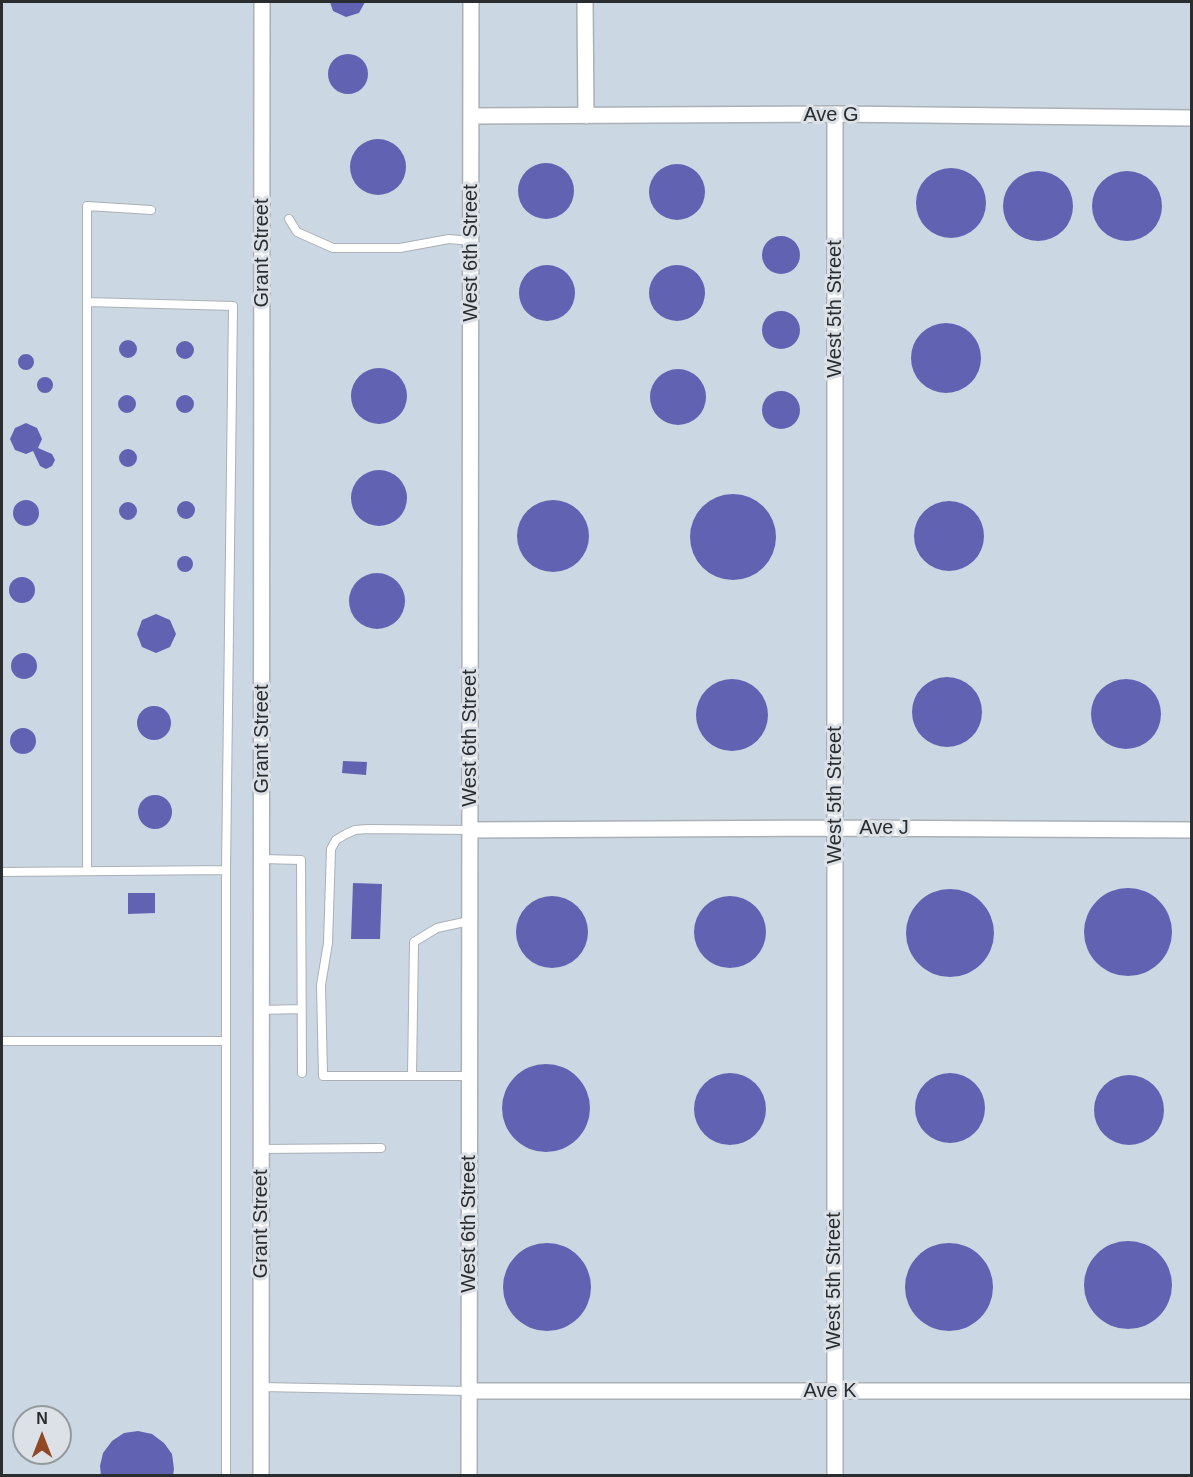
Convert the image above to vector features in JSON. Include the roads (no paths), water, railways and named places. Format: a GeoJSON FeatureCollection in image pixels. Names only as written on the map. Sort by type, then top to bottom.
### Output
{"type":"FeatureCollection","features":[{"type":"Feature","properties":{"kind":"street","name":"Grant Street"},"geometry":{"type":"LineString","coordinates":[[261,1476],[262,2]]}},
{"type":"Feature","properties":{"kind":"street","name":"West 6th Street"},"geometry":{"type":"LineString","coordinates":[[469,1476],[471,2]]}},
{"type":"Feature","properties":{"kind":"street"},"geometry":{"type":"LineString","coordinates":[[585,2],[586,116]]}},
{"type":"Feature","properties":{"kind":"street","name":"Ave G"},"geometry":{"type":"LineString","coordinates":[[471,116],[835,114],[1191,118]]}},
{"type":"Feature","properties":{"kind":"street","name":"West 5th Street"},"geometry":{"type":"LineString","coordinates":[[835,114],[835,1476]]}},
{"type":"Feature","properties":{"kind":"street","name":"Ave J"},"geometry":{"type":"LineString","coordinates":[[470,830],[835,828],[1191,830]]}},
{"type":"Feature","properties":{"kind":"street","name":"Ave K"},"geometry":{"type":"LineString","coordinates":[[470,1391],[1191,1391]]}},
{"type":"Feature","properties":{"kind":"lane"},"geometry":{"type":"LineString","coordinates":[[87,871],[87,206],[151,210]]}},
{"type":"Feature","properties":{"kind":"lane"},"geometry":{"type":"LineString","coordinates":[[290,219],[297,232],[333,248],[400,248],[449,239],[471,241]]}},
{"type":"Feature","properties":{"kind":"lane"},"geometry":{"type":"LineString","coordinates":[[87,302],[233,306],[226,870],[226,1476]]}},
{"type":"Feature","properties":{"kind":"lane"},"geometry":{"type":"LineString","coordinates":[[470,830],[368,829],[355,830],[336,840],[331,849],[328,943],[321,985],[324,1076],[470,1076]]}},
{"type":"Feature","properties":{"kind":"lane"},"geometry":{"type":"LineString","coordinates":[[262,859],[301,860],[302,1073]]}},
{"type":"Feature","properties":{"kind":"lane"},"geometry":{"type":"LineString","coordinates":[[2,872],[226,870]]}},
{"type":"Feature","properties":{"kind":"lane"},"geometry":{"type":"LineString","coordinates":[[412,1076],[414,942],[437,928],[470,921]]}},
{"type":"Feature","properties":{"kind":"lane"},"geometry":{"type":"LineString","coordinates":[[262,1010],[301,1009]]}},
{"type":"Feature","properties":{"kind":"lane"},"geometry":{"type":"LineString","coordinates":[[2,1041],[226,1041]]}},
{"type":"Feature","properties":{"kind":"lane"},"geometry":{"type":"LineString","coordinates":[[261,1149],[381,1148]]}},
{"type":"Feature","properties":{"kind":"lane"},"geometry":{"type":"LineString","coordinates":[[261,1387],[470,1391]]}}]}
